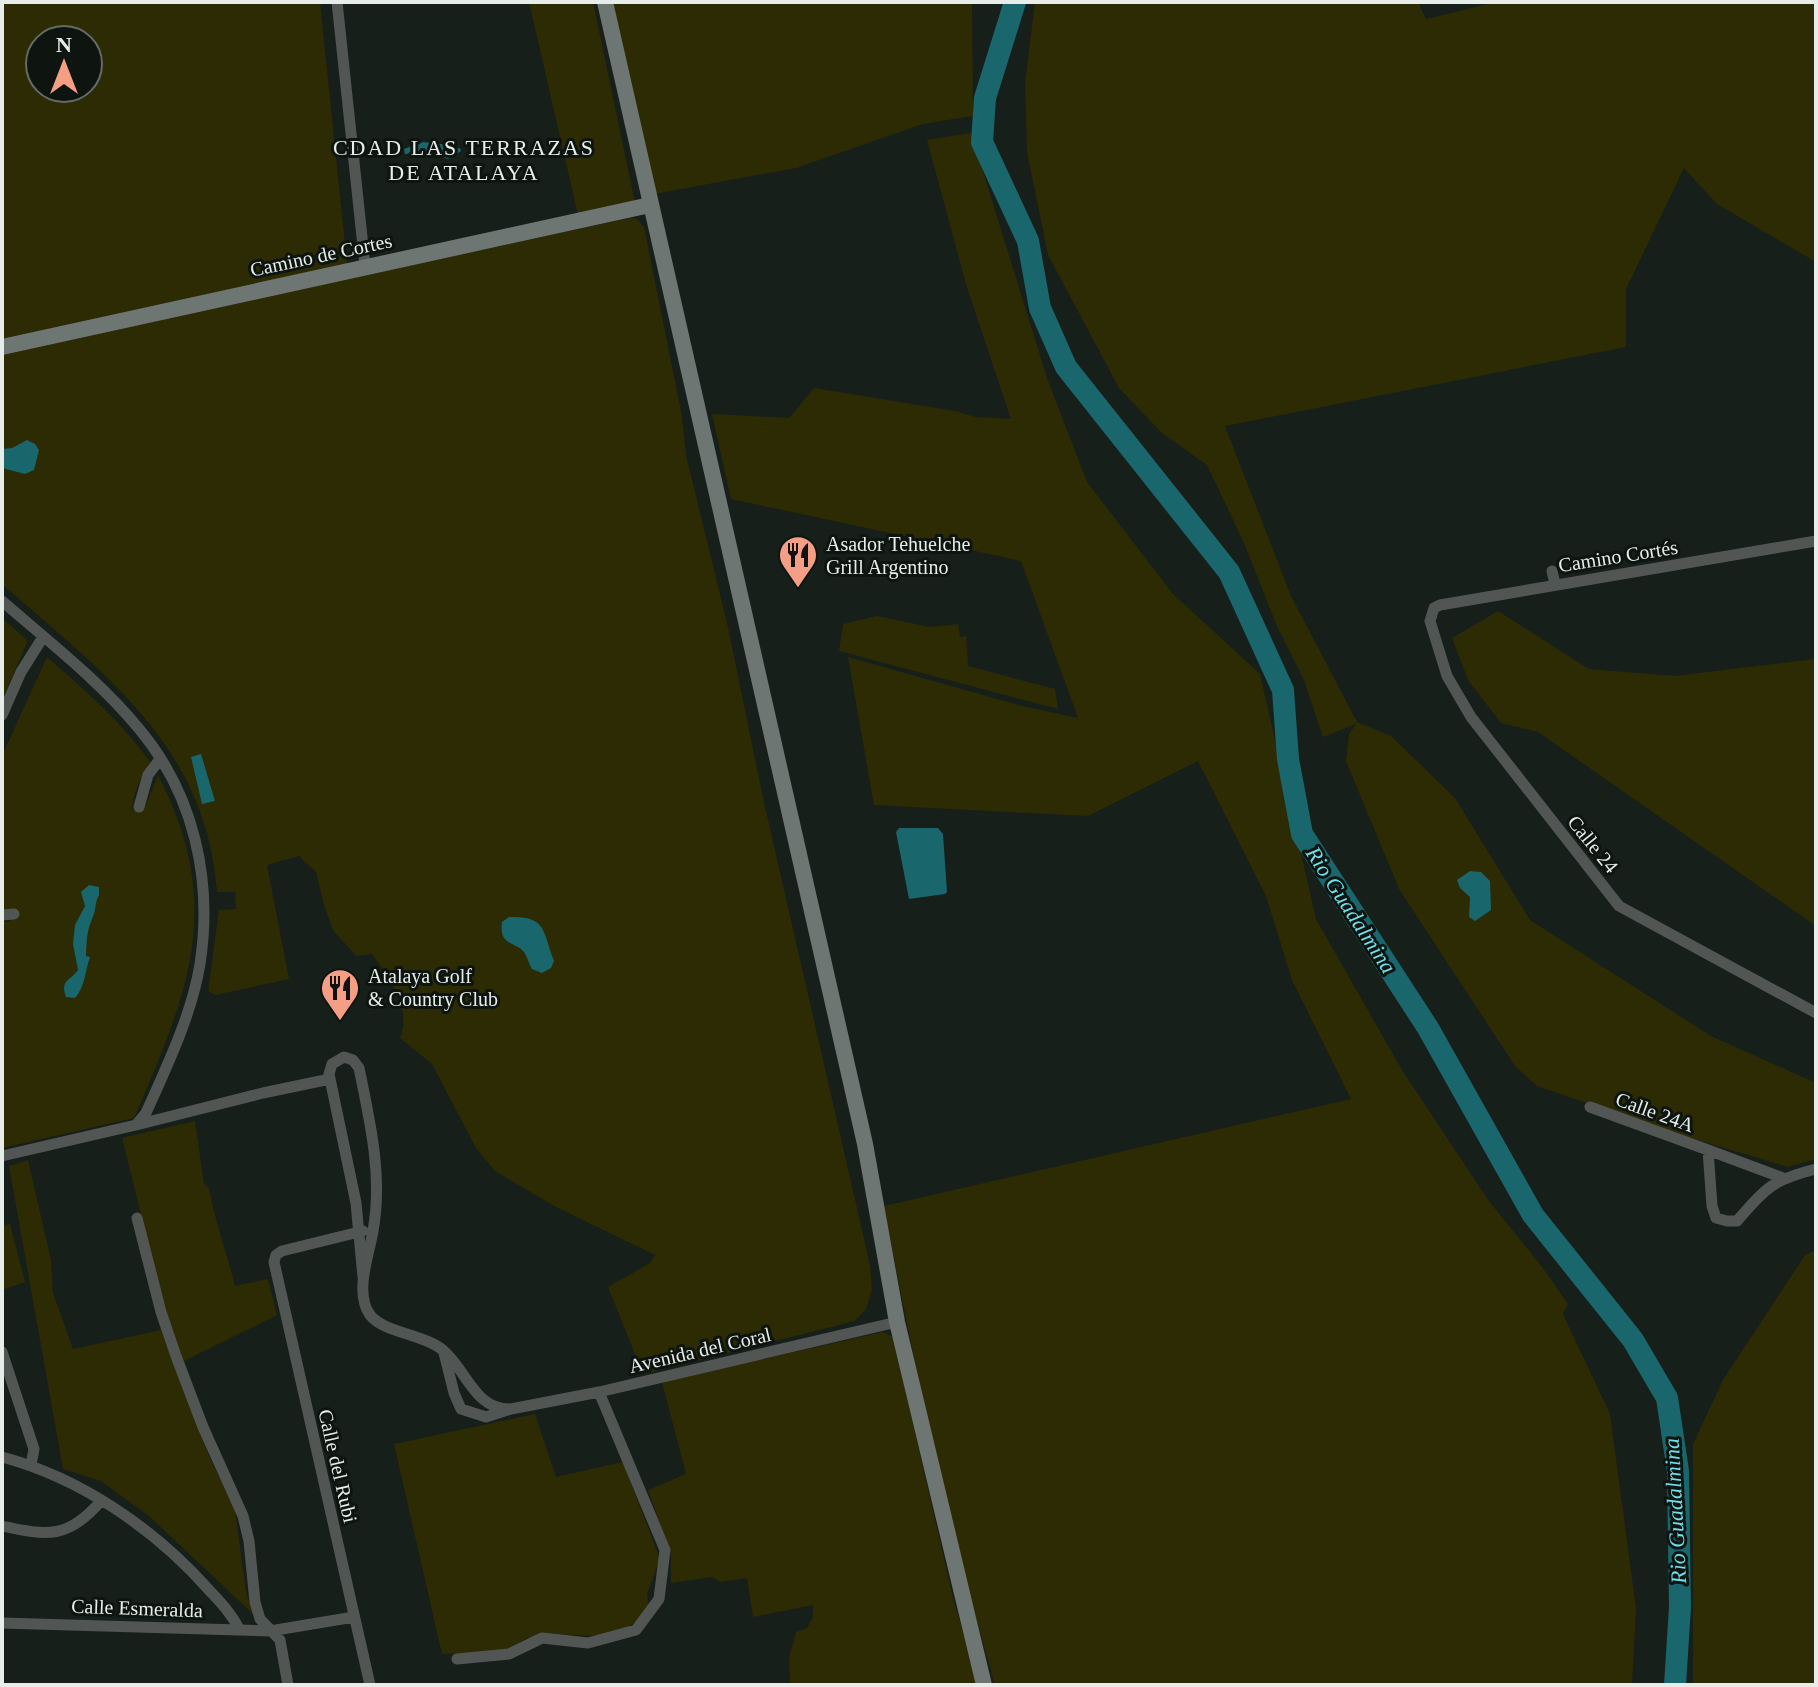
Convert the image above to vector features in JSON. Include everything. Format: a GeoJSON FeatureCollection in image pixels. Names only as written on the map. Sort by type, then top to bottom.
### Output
{"type":"FeatureCollection","features":[{"type":"Feature","properties":{"kind":"main road"},"geometry":{"type":"LineString","coordinates":[[605,2],[861,1128],[897,1322],[984,1685]]}},
{"type":"Feature","properties":{"kind":"main road","name":"Camino de Cortes"},"geometry":{"type":"LineString","coordinates":[[2,347],[650,205]]}},
{"type":"Feature","properties":{"kind":"street"},"geometry":{"type":"LineString","coordinates":[[337,2],[365,265]]}},
{"type":"Feature","properties":{"kind":"street","name":"Camino Cortés"},"geometry":{"type":"LineString","coordinates":[[1430,614],[1440,605],[1816,541]]}},
{"type":"Feature","properties":{"kind":"street"},"geometry":{"type":"LineString","coordinates":[[1552,571],[1555,584]]}},
{"type":"Feature","properties":{"kind":"street"},"geometry":{"type":"LineString","coordinates":[[2,601],[85,673],[140,730],[178,786],[200,852],[203,931],[199,967],[184,1019],[146,1113],[136,1125]]}},
{"type":"Feature","properties":{"kind":"street","name":"Calle 24"},"geometry":{"type":"LineString","coordinates":[[1430,614],[1431,629],[1447,676],[1471,717],[1619,906],[1816,1013]]}},
{"type":"Feature","properties":{"kind":"street"},"geometry":{"type":"LineString","coordinates":[[2,715],[21,672],[43,637]]}},
{"type":"Feature","properties":{"kind":"street"},"geometry":{"type":"LineString","coordinates":[[139,807],[148,775],[160,759]]}},
{"type":"Feature","properties":{"kind":"street"},"geometry":{"type":"LineString","coordinates":[[363,1277],[374,1229],[376,1152],[359,1068],[349,1058],[339,1058],[330,1069],[330,1079],[356,1203],[359,1232],[363,1277],[366,1307],[372,1317],[443,1350],[461,1370],[477,1396],[499,1410],[511,1409]]}},
{"type":"Feature","properties":{"kind":"street"},"geometry":{"type":"LineString","coordinates":[[2,1156],[330,1079]]}},
{"type":"Feature","properties":{"kind":"street","name":"Calle 24A"},"geometry":{"type":"LineString","coordinates":[[1590,1107],[1783,1178]]}},
{"type":"Feature","properties":{"kind":"street","name":"Calle 24A"},"geometry":{"type":"LineString","coordinates":[[1708,1150],[1712,1206],[1716,1218],[1737,1221],[1766,1189],[1783,1178],[1816,1169]]}},
{"type":"Feature","properties":{"kind":"street"},"geometry":{"type":"LineString","coordinates":[[137,1218],[161,1312],[176,1356],[203,1427],[243,1516],[249,1541],[255,1602],[260,1619],[280,1640],[288,1685]]}},
{"type":"Feature","properties":{"kind":"street"},"geometry":{"type":"LineString","coordinates":[[359,1232],[374,1229]]}},
{"type":"Feature","properties":{"kind":"street","name":"Calle del Rubi"},"geometry":{"type":"LineString","coordinates":[[359,1232],[288,1249],[276,1255],[275,1271],[370,1685]]}},
{"type":"Feature","properties":{"kind":"street","name":"Avenida del Coral"},"geometry":{"type":"LineString","coordinates":[[443,1350],[461,1409],[486,1417],[897,1322]]}},
{"type":"Feature","properties":{"kind":"street"},"geometry":{"type":"LineString","coordinates":[[2,1352],[34,1449],[31,1465]]}},
{"type":"Feature","properties":{"kind":"street"},"geometry":{"type":"LineString","coordinates":[[457,1659],[509,1654],[542,1638],[588,1643],[636,1630],[659,1599],[665,1550],[599,1392]]}},
{"type":"Feature","properties":{"kind":"street"},"geometry":{"type":"LineString","coordinates":[[2,1457],[31,1465],[101,1501],[159,1540],[200,1581],[234,1619],[239,1629]]}},
{"type":"Feature","properties":{"kind":"street"},"geometry":{"type":"LineString","coordinates":[[2,1526],[46,1534],[69,1530],[87,1517],[101,1501]]}},
{"type":"Feature","properties":{"kind":"street","name":"Calle Esmeralda"},"geometry":{"type":"LineString","coordinates":[[2,1623],[270,1631],[354,1617]]}},
{"type":"Feature","properties":{"kind":"shaded area"},"geometry":{"type":"Polygon","coordinates":[[[2,2],[320,2],[347,264],[2,341],[2,2]]]}},
{"type":"Feature","properties":{"kind":"shaded area"},"geometry":{"type":"Polygon","coordinates":[[[529,2],[593,2],[635,202],[578,215],[529,2]]]}},
{"type":"Feature","properties":{"kind":"shaded area"},"geometry":{"type":"Polygon","coordinates":[[[613,2],[972,2],[973,116],[923,124],[796,168],[654,194],[613,2]]]}},
{"type":"Feature","properties":{"kind":"shaded area"},"geometry":{"type":"Polygon","coordinates":[[[1035,2],[1418,2],[1426,19],[1496,2],[1816,2],[1816,262],[1717,204],[1684,168],[1626,289],[1626,347],[1225,426],[1291,596],[1357,722],[1391,736],[1455,798],[1530,920],[1711,1036],[1816,1083],[1816,1159],[1788,1167],[1674,1133],[1537,1086],[1515,1066],[1399,889],[1346,761],[1349,734],[1356,724],[1323,737],[1304,680],[1277,626],[1244,543],[1207,465],[1162,433],[1119,388],[1048,255],[1027,152],[1025,83],[1035,2]]]}},
{"type":"Feature","properties":{"kind":"shaded area"},"geometry":{"type":"Polygon","coordinates":[[[971,133],[1048,381],[1087,482],[1173,594],[1260,674],[1316,919],[1402,1070],[1489,1201],[1568,1304],[1563,1314],[1610,1414],[1636,1608],[1632,1685],[995,1685],[934,1447],[884,1206],[1351,1099],[1292,980],[1266,896],[1198,761],[1088,816],[874,805],[848,657],[1022,706],[1078,718],[1021,561],[731,499],[712,414],[789,418],[814,388],[976,417],[1011,419],[966,284],[927,140],[971,133]]]}},
{"type":"Feature","properties":{"kind":"shaded area","name":"Atalaya Golf & Country Club"},"geometry":{"type":"Polygon","coordinates":[[[629,218],[637,219],[644,227],[682,416],[686,455],[728,627],[763,798],[870,1265],[872,1289],[866,1309],[855,1321],[643,1374],[608,1287],[650,1263],[655,1255],[556,1207],[495,1171],[476,1148],[432,1064],[400,1038],[403,1015],[392,983],[372,954],[356,956],[333,930],[316,872],[299,856],[267,865],[289,979],[215,995],[208,991],[219,910],[236,909],[235,892],[217,892],[209,840],[193,795],[171,754],[144,717],[77,649],[2,584],[2,354],[629,218]]]}},
{"type":"Feature","properties":{"kind":"shaded area"},"geometry":{"type":"Polygon","coordinates":[[[1498,611],[1589,669],[1674,676],[1816,659],[1816,926],[1538,732],[1501,723],[1468,680],[1452,638],[1498,611]]]}},
{"type":"Feature","properties":{"kind":"shaded area"},"geometry":{"type":"Polygon","coordinates":[[[877,616],[930,627],[958,624],[960,637],[966,636],[968,666],[1055,689],[1058,709],[839,651],[843,624],[877,616]]]}},
{"type":"Feature","properties":{"kind":"shaded area"},"geometry":{"type":"Polygon","coordinates":[[[2,618],[27,643],[2,700],[2,618]]]}},
{"type":"Feature","properties":{"kind":"shaded area"},"geometry":{"type":"Polygon","coordinates":[[[47,657],[115,719],[151,763],[138,785],[132,810],[145,807],[158,775],[179,822],[191,866],[195,908],[192,949],[170,1030],[134,1118],[2,1148],[2,922],[9,922],[18,909],[2,909],[2,756],[47,657]]]}},
{"type":"Feature","properties":{"kind":"shaded area"},"geometry":{"type":"Polygon","coordinates":[[[195,1121],[204,1184],[209,1188],[235,1286],[268,1279],[277,1315],[182,1362],[162,1299],[122,1138],[195,1121]]]}},
{"type":"Feature","properties":{"kind":"shaded area"},"geometry":{"type":"Polygon","coordinates":[[[28,1160],[51,1260],[53,1293],[73,1349],[161,1330],[209,1456],[235,1510],[246,1592],[253,1614],[149,1516],[101,1481],[63,1469],[9,1166],[28,1160]]]}},
{"type":"Feature","properties":{"kind":"shaded area"},"geometry":{"type":"Polygon","coordinates":[[[10,1224],[25,1282],[2,1290],[2,1226],[10,1224]]]}},
{"type":"Feature","properties":{"kind":"shaded area"},"geometry":{"type":"Polygon","coordinates":[[[1816,1250],[1816,1685],[1693,1685],[1693,1444],[1723,1380],[1805,1255],[1816,1250]]]}},
{"type":"Feature","properties":{"kind":"shaded area"},"geometry":{"type":"Polygon","coordinates":[[[883,1332],[893,1337],[954,1602],[979,1685],[790,1685],[789,1658],[796,1632],[807,1628],[813,1617],[813,1605],[753,1617],[747,1578],[721,1582],[712,1577],[671,1583],[671,1554],[648,1490],[686,1474],[662,1382],[883,1332]]]}},
{"type":"Feature","properties":{"kind":"shaded area"},"geometry":{"type":"Polygon","coordinates":[[[535,1414],[556,1477],[623,1462],[660,1559],[647,1594],[649,1605],[638,1620],[622,1632],[603,1636],[545,1634],[526,1639],[500,1652],[442,1654],[394,1444],[535,1414]]]}},
{"type":"Feature","properties":{"kind":"water"},"geometry":{"type":"Polygon","coordinates":[[[423,142],[450,145],[461,151],[448,159],[426,152],[405,154],[404,149],[423,142]]]}},
{"type":"Feature","properties":{"kind":"water"},"geometry":{"type":"Polygon","coordinates":[[[27,440],[39,450],[34,470],[25,474],[2,468],[2,449],[12,448],[27,440]]]}},
{"type":"Feature","properties":{"kind":"water"},"geometry":{"type":"Polygon","coordinates":[[[201,754],[215,801],[202,804],[191,757],[201,754]]]}},
{"type":"Feature","properties":{"kind":"water"},"geometry":{"type":"Polygon","coordinates":[[[899,828],[938,828],[943,834],[945,894],[909,899],[896,832],[899,828]]]}},
{"type":"Feature","properties":{"kind":"water"},"geometry":{"type":"Polygon","coordinates":[[[1470,871],[1481,872],[1490,881],[1491,910],[1475,921],[1469,917],[1470,897],[1460,888],[1457,880],[1470,871]]]}},
{"type":"Feature","properties":{"kind":"water"},"geometry":{"type":"Polygon","coordinates":[[[89,885],[99,887],[87,938],[86,956],[90,957],[78,994],[75,998],[66,997],[65,984],[78,970],[73,944],[75,925],[85,906],[81,892],[89,885]]]}},
{"type":"Feature","properties":{"kind":"water"},"geometry":{"type":"Polygon","coordinates":[[[509,917],[537,922],[545,933],[554,961],[551,968],[542,973],[532,969],[523,951],[505,939],[502,922],[509,917]]]}},
{"type":"Feature","properties":{"kind":"waterway","name":"Rio Guadalmina"},"geometry":{"type":"LineString","coordinates":[[1015,2],[985,98],[982,142],[1028,241],[1040,308],[1066,367],[1229,572],[1283,690],[1288,759],[1302,834],[1428,1028],[1533,1215],[1633,1340],[1667,1398],[1678,1471],[1680,1607],[1675,1685]]}},
{"type":"Feature","properties":{"kind":"place","name":"Asador Tehuelche Grill Argentino"},"geometry":{"type":"Point","coordinates":[798,589]}},
{"type":"Feature","properties":{"kind":"place","name":"Atalaya Golf & Country Club"},"geometry":{"type":"Point","coordinates":[340,1022]}},
{"type":"Feature","properties":{"kind":"district","name":"CDAD LAS TERRAZAS DE ATALAYA"},"geometry":{"type":"Point","coordinates":[464,160]}}]}
